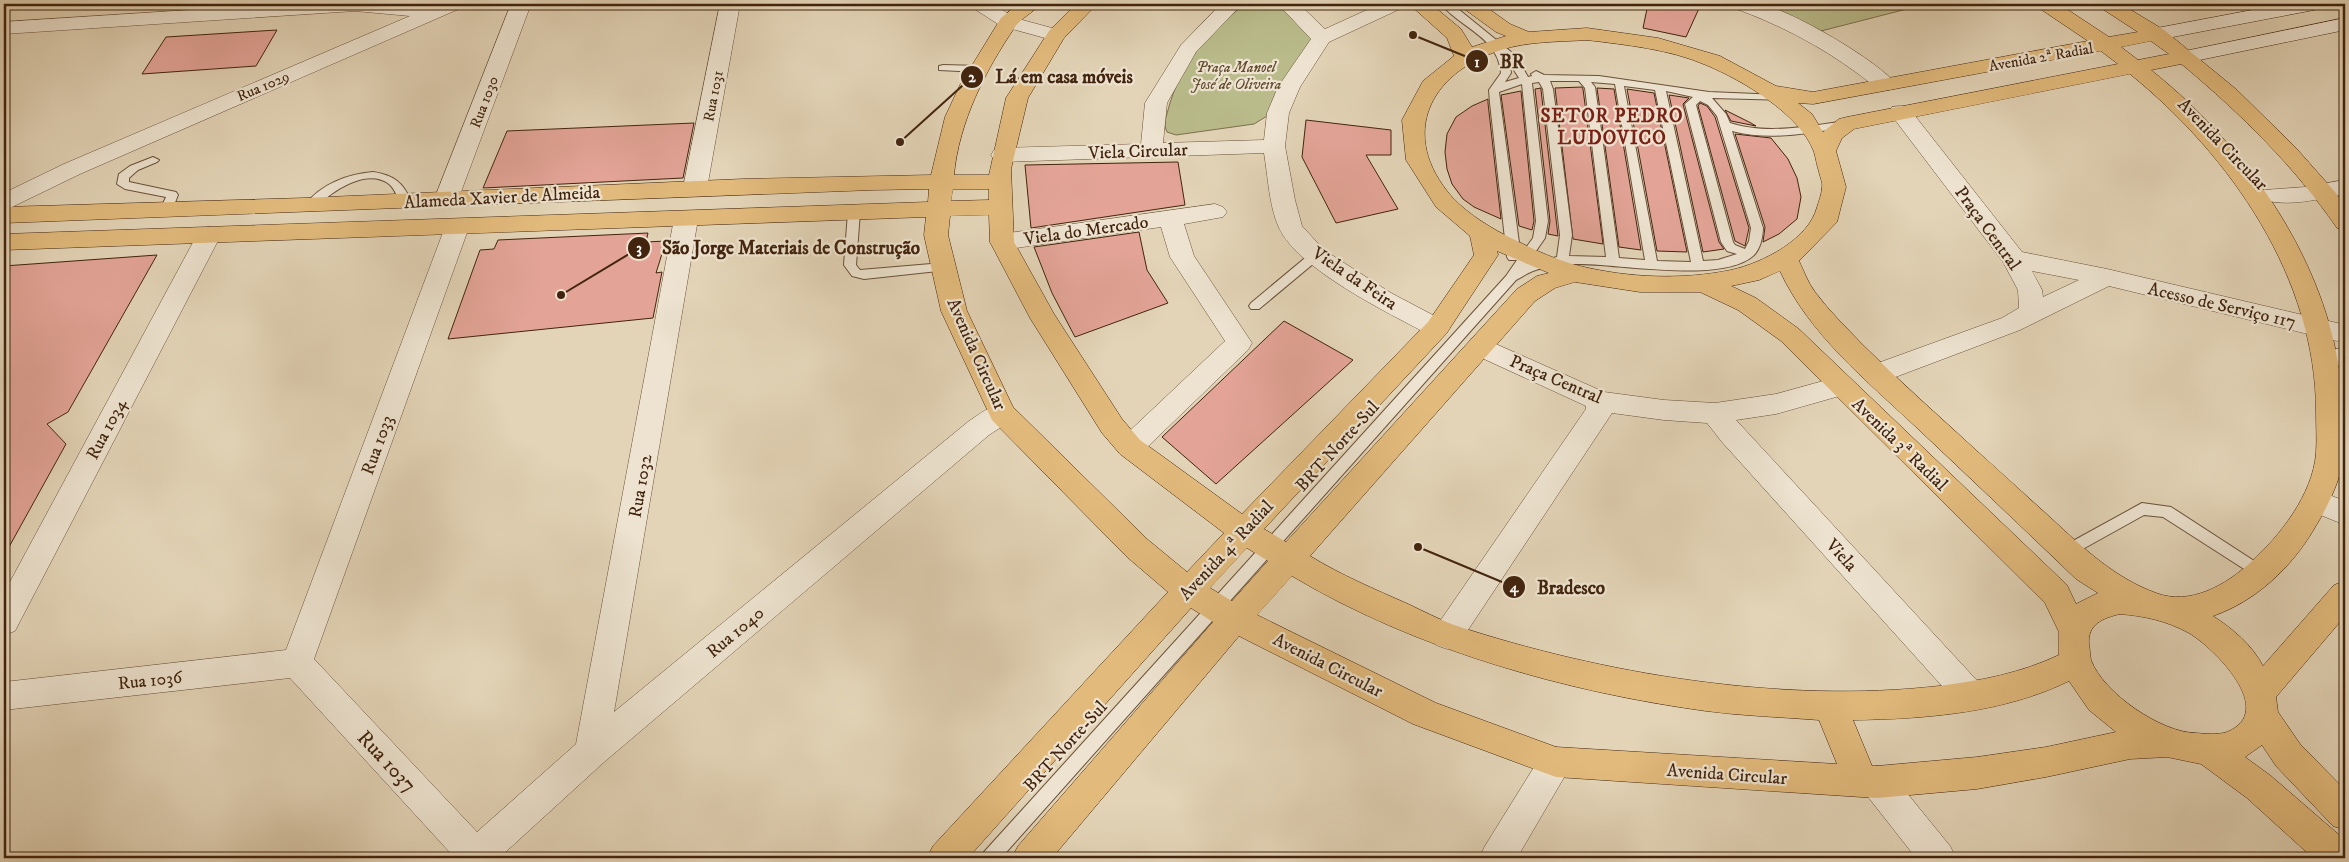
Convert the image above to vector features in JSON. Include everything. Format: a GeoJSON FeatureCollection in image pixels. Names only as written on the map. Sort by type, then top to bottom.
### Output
{"type":"FeatureCollection","features":[{"type":"Feature","properties":{"kind":"main road","name":"Avenida Circular"},"geometry":{"type":"LineString","coordinates":[[1030,4],[1008,22],[970,85],[956,117],[944,162],[936,234],[954,311],[1002,412],[1137,548],[1188,591],[1225,613],[1425,714],[1556,762],[1869,782],[1977,773],[2046,762],[2130,744],[2168,742]]}},
{"type":"Feature","properties":{"kind":"main road"},"geometry":{"type":"LineString","coordinates":[[1087,4],[1056,35],[1017,98],[1002,155],[1000,194],[1002,242],[1043,318],[1112,426],[1130,447],[1246,532],[1333,585],[1447,636],[1590,677],[1707,697],[1829,706],[1898,704],[1971,696],[2011,687],[2051,674],[2076,662]]}},
{"type":"Feature","properties":{"kind":"main road"},"geometry":{"type":"LineString","coordinates":[[1419,4],[1456,35],[1464,48],[1465,58]]}},
{"type":"Feature","properties":{"kind":"main road"},"geometry":{"type":"LineString","coordinates":[[1470,4],[1503,28],[1527,38]]}},
{"type":"Feature","properties":{"kind":"main road","name":"Avenida Circular"},"geometry":{"type":"LineString","coordinates":[[2046,4],[2110,44],[2140,66],[2199,116],[2237,154],[2272,194],[2291,222],[2312,260],[2340,336],[2342,392],[2338,431],[2316,501],[2297,532],[2260,572],[2242,587],[2217,601],[2196,607],[2158,606]]}},
{"type":"Feature","properties":{"kind":"main road","name":"Avenida Circular"},"geometry":{"type":"LineString","coordinates":[[2108,4],[2157,34],[2335,189],[2345,223]]}},
{"type":"Feature","properties":{"kind":"main road"},"geometry":{"type":"LineString","coordinates":[[1587,34],[1651,42],[1713,60],[1773,93],[1804,119],[1825,151],[1834,187],[1825,222],[1786,259],[1750,274],[1700,274],[1640,284],[1545,260],[1481,232],[1444,202],[1417,160],[1413,120],[1430,85],[1465,58],[1496,45],[1527,38],[1587,34]]}},
{"type":"Feature","properties":{"kind":"main road","name":"Avenida 2ª Radial"},"geometry":{"type":"LineString","coordinates":[[1773,93],[1813,98],[2157,34]]}},
{"type":"Feature","properties":{"kind":"main road","name":"Avenida 2ª Radial"},"geometry":{"type":"LineString","coordinates":[[1847,124],[2185,57]]}},
{"type":"Feature","properties":{"kind":"main road"},"geometry":{"type":"LineString","coordinates":[[1825,151],[1832,135],[1847,124]]}},
{"type":"Feature","properties":{"kind":"main road","name":"Alameda Xavier de Almeida"},"geometry":{"type":"LineString","coordinates":[[4,215],[446,200],[695,188],[941,181],[1000,194]]}},
{"type":"Feature","properties":{"kind":"main road","name":"Alameda Xavier de Almeida"},"geometry":{"type":"LineString","coordinates":[[4,242],[939,209],[1000,194]]}},
{"type":"Feature","properties":{"kind":"main road","name":"Avenida 4ª Radial"},"geometry":{"type":"LineString","coordinates":[[945,858],[1188,591],[1246,532],[1276,496],[1437,328],[1486,255],[1481,232]]}},
{"type":"Feature","properties":{"kind":"main road","name":"Avenida 3ª Radial"},"geometry":{"type":"LineString","coordinates":[[1786,259],[1803,294],[1827,324],[1876,374],[2087,570],[2111,585],[2158,606]]}},
{"type":"Feature","properties":{"kind":"main road"},"geometry":{"type":"LineString","coordinates":[[1030,858],[1225,613],[1480,346],[1526,295],[1546,282],[1545,260]]}},
{"type":"Feature","properties":{"kind":"main road","name":"Avenida 3ª Radial"},"geometry":{"type":"LineString","coordinates":[[1700,274],[1747,304],[1782,330],[1841,386],[2056,594],[2074,631]]}},
{"type":"Feature","properties":{"kind":"main road"},"geometry":{"type":"LineString","coordinates":[[2345,594],[2261,705],[2252,734],[2234,746],[2207,750],[2168,742],[2142,730],[2107,705],[2084,678],[2076,662],[2072,645],[2074,631],[2083,615],[2099,605],[2120,601],[2158,606],[2193,620],[2226,643],[2240,658],[2253,676],[2261,705],[2288,754],[2345,814]]}},
{"type":"Feature","properties":{"kind":"main road"},"geometry":{"type":"LineString","coordinates":[[1829,706],[1869,782]]}},
{"type":"Feature","properties":{"kind":"main road"},"geometry":{"type":"LineString","coordinates":[[2207,750],[2259,787],[2338,858]]}},
{"type":"Feature","properties":{"kind":"street","name":"Rua 1029"},"geometry":{"type":"LineString","coordinates":[[4,202],[72,169],[454,4]]}},
{"type":"Feature","properties":{"kind":"street","name":"Rua 1030"},"geometry":{"type":"LineString","coordinates":[[446,200],[521,4]]}},
{"type":"Feature","properties":{"kind":"street","name":"Rua 1031"},"geometry":{"type":"LineString","coordinates":[[695,188],[730,4]]}},
{"type":"Feature","properties":{"kind":"street"},"geometry":{"type":"LineString","coordinates":[[980,4],[1008,22],[1056,35]]}},
{"type":"Feature","properties":{"kind":"street"},"geometry":{"type":"LineString","coordinates":[[1151,150],[1156,103],[1188,49],[1232,4]]}},
{"type":"Feature","properties":{"kind":"street"},"geometry":{"type":"LineString","coordinates":[[1288,4],[1322,38],[1396,4]]}},
{"type":"Feature","properties":{"kind":"street"},"geometry":{"type":"LineString","coordinates":[[1742,4],[1812,32],[1860,63],[1886,85]]}},
{"type":"Feature","properties":{"kind":"street","name":"Avenida 2ª Radial"},"geometry":{"type":"LineString","coordinates":[[2157,34],[2314,4]]}},
{"type":"Feature","properties":{"kind":"street"},"geometry":{"type":"LineString","coordinates":[[4,28],[203,9],[356,5],[390,7],[431,14]]}},
{"type":"Feature","properties":{"kind":"street","name":"Avenida 2ª Radial"},"geometry":{"type":"LineString","coordinates":[[2185,57],[2345,24]]}},
{"type":"Feature","properties":{"kind":"street","name":"Viela da Feira"},"geometry":{"type":"LineString","coordinates":[[1322,38],[1289,87],[1278,113],[1274,146],[1282,200],[1291,228],[1316,256],[1382,299],[1437,328]]}},
{"type":"Feature","properties":{"kind":"street","name":"Praça Central"},"geometry":{"type":"LineString","coordinates":[[1900,112],[2014,259],[2030,290],[2032,312]]}},
{"type":"Feature","properties":{"kind":"street","name":"Viela Circular"},"geometry":{"type":"LineString","coordinates":[[1002,155],[1274,146]]}},
{"type":"Feature","properties":{"kind":"street","name":"Rua 1029"},"geometry":{"type":"LineString","coordinates":[[55,214],[49,199],[51,189],[72,169]]}},
{"type":"Feature","properties":{"kind":"street"},"geometry":{"type":"LineString","coordinates":[[2272,194],[2335,189]]}},
{"type":"Feature","properties":{"kind":"street","name":"Viela do Mercado"},"geometry":{"type":"LineString","coordinates":[[1002,242],[1214,212]]}},
{"type":"Feature","properties":{"kind":"street","name":"Rua 1032"},"geometry":{"type":"LineString","coordinates":[[591,752],[686,219]]}},
{"type":"Feature","properties":{"kind":"street","name":"Viela do Mercado"},"geometry":{"type":"LineString","coordinates":[[1130,447],[1239,342],[1182,257],[1171,219]]}},
{"type":"Feature","properties":{"kind":"street","name":"Rua 1033"},"geometry":{"type":"LineString","coordinates":[[297,663],[457,227]]}},
{"type":"Feature","properties":{"kind":"street","name":"Rua 1034"},"geometry":{"type":"LineString","coordinates":[[4,622],[209,235]]}},
{"type":"Feature","properties":{"kind":"street","name":"Acesso de Serviço 117"},"geometry":{"type":"LineString","coordinates":[[2014,259],[2108,278],[2340,336]]}},
{"type":"Feature","properties":{"kind":"street"},"geometry":{"type":"LineString","coordinates":[[1876,374],[2011,324],[2032,312],[2108,278]]}},
{"type":"Feature","properties":{"kind":"street","name":"Praça Central"},"geometry":{"type":"LineString","coordinates":[[1480,346],[1600,401],[1664,410],[1716,413],[1776,404],[1841,386]]}},
{"type":"Feature","properties":{"kind":"street"},"geometry":{"type":"LineString","coordinates":[[1447,636],[1599,411],[1600,401]]}},
{"type":"Feature","properties":{"kind":"street","name":"Rua 1040"},"geometry":{"type":"LineString","coordinates":[[476,858],[591,752],[979,428],[1002,412]]}},
{"type":"Feature","properties":{"kind":"street","name":"Viela"},"geometry":{"type":"LineString","coordinates":[[1716,413],[1732,435],[1971,696]]}},
{"type":"Feature","properties":{"kind":"street"},"geometry":{"type":"LineString","coordinates":[[2316,501],[2345,514]]}},
{"type":"Feature","properties":{"kind":"street","name":"Rua 1036"},"geometry":{"type":"LineString","coordinates":[[4,696],[297,663]]}},
{"type":"Feature","properties":{"kind":"street","name":"Rua 1037"},"geometry":{"type":"LineString","coordinates":[[297,663],[476,858]]}},
{"type":"Feature","properties":{"kind":"street"},"geometry":{"type":"LineString","coordinates":[[1498,857],[1556,762]]}},
{"type":"Feature","properties":{"kind":"street"},"geometry":{"type":"LineString","coordinates":[[1869,782],[1938,858]]}},
{"type":"Feature","properties":{"kind":"lane"},"geometry":{"type":"LineString","coordinates":[[1446,4],[1538,77],[1548,89],[1566,235],[1565,253],[1545,260],[1510,280]]}},
{"type":"Feature","properties":{"kind":"lane"},"geometry":{"type":"LineString","coordinates":[[1494,90],[1506,73],[1505,62],[1496,45]]}},
{"type":"Feature","properties":{"kind":"lane"},"geometry":{"type":"LineString","coordinates":[[943,68],[980,69]]}},
{"type":"Feature","properties":{"kind":"lane"},"geometry":{"type":"LineString","coordinates":[[1538,77],[1528,85],[1542,221],[1539,238],[1545,260]]}},
{"type":"Feature","properties":{"kind":"lane"},"geometry":{"type":"LineString","coordinates":[[1494,90],[1505,84],[1538,77],[1622,82],[1691,91],[1707,96],[1718,108],[1757,228],[1755,242],[1748,254],[1731,248],[1727,242]]}},
{"type":"Feature","properties":{"kind":"lane"},"geometry":{"type":"LineString","coordinates":[[1583,79],[1590,87],[1612,262]]}},
{"type":"Feature","properties":{"kind":"lane"},"geometry":{"type":"LineString","coordinates":[[1622,82],[1619,86],[1652,265]]}},
{"type":"Feature","properties":{"kind":"lane"},"geometry":{"type":"LineString","coordinates":[[1662,87],[1660,90],[1700,274]]}},
{"type":"Feature","properties":{"kind":"lane"},"geometry":{"type":"LineString","coordinates":[[1494,90],[1545,260]]}},
{"type":"Feature","properties":{"kind":"lane"},"geometry":{"type":"LineString","coordinates":[[1727,261],[1730,255],[1727,242],[1690,104],[1696,99],[1707,96],[1773,93]]}},
{"type":"Feature","properties":{"kind":"lane"},"geometry":{"type":"LineString","coordinates":[[1726,130],[1810,129],[1847,124]]}},
{"type":"Feature","properties":{"kind":"lane"},"geometry":{"type":"LineString","coordinates":[[153,160],[134,168],[123,177],[123,184],[134,189],[161,190],[172,195],[166,210]]}},
{"type":"Feature","properties":{"kind":"lane"},"geometry":{"type":"LineString","coordinates":[[854,212],[850,265],[856,273],[864,275],[943,267]]}},
{"type":"Feature","properties":{"kind":"lane","name":"BRT Norte-Sul"},"geometry":{"type":"LineString","coordinates":[[1280,554],[1510,280],[1522,270],[1545,260],[1652,265],[1700,274],[1727,261],[1748,254]]}},
{"type":"Feature","properties":{"kind":"lane"},"geometry":{"type":"LineString","coordinates":[[1255,306],[1316,256]]}},
{"type":"Feature","properties":{"kind":"lane"},"geometry":{"type":"LineString","coordinates":[[2067,551],[2142,509],[2154,508],[2166,511],[2260,572]]}},
{"type":"Feature","properties":{"kind":"lane","name":"BRT Norte-Sul"},"geometry":{"type":"LineString","coordinates":[[990,858],[1225,613]]}},
{"type":"Feature","properties":{"kind":"green space","name":"Praça Manoel José de Oliveira"},"geometry":{"type":"Polygon","coordinates":[[[1246,4],[1281,4],[1311,37],[1312,42],[1267,116],[1254,124],[1176,135],[1167,132],[1165,124],[1168,110],[1173,94],[1188,64],[1208,37],[1246,4]]]}},
{"type":"Feature","properties":{"kind":"green space"},"geometry":{"type":"Polygon","coordinates":[[[1754,4],[1903,4],[1907,9],[1821,31],[1754,4]]]}},
{"type":"Feature","properties":{"kind":"building"},"geometry":{"type":"Polygon","coordinates":[[[1648,4],[1701,4],[1686,37],[1643,28],[1648,4]]]}},
{"type":"Feature","properties":{"kind":"building"},"geometry":{"type":"Polygon","coordinates":[[[277,30],[256,66],[142,74],[166,37],[277,30]]]}},
{"type":"Feature","properties":{"kind":"building"},"geometry":{"type":"Polygon","coordinates":[[[1582,87],[1603,244],[1573,239],[1555,88],[1582,87]]]}},
{"type":"Feature","properties":{"kind":"building"},"geometry":{"type":"Polygon","coordinates":[[[1541,88],[1558,236],[1548,234],[1550,221],[1535,89],[1541,88]]]}},
{"type":"Feature","properties":{"kind":"building"},"geometry":{"type":"Polygon","coordinates":[[[1597,88],[1614,89],[1641,250],[1619,247],[1597,88]]]}},
{"type":"Feature","properties":{"kind":"building"},"geometry":{"type":"Polygon","coordinates":[[[1627,89],[1654,93],[1687,252],[1657,251],[1627,89]]]}},
{"type":"Feature","properties":{"kind":"building"},"geometry":{"type":"Polygon","coordinates":[[[1521,91],[1534,221],[1532,230],[1519,226],[1501,95],[1521,91]]]}},
{"type":"Feature","properties":{"kind":"building"},"geometry":{"type":"Polygon","coordinates":[[[1669,95],[1689,98],[1683,104],[1719,242],[1724,249],[1703,252],[1669,95]]]}},
{"type":"Feature","properties":{"kind":"building"},"geometry":{"type":"Polygon","coordinates":[[[1488,99],[1501,219],[1474,207],[1463,199],[1452,184],[1447,169],[1445,152],[1447,134],[1456,117],[1472,106],[1488,99]]]}},
{"type":"Feature","properties":{"kind":"building"},"geometry":{"type":"Polygon","coordinates":[[[1700,103],[1707,106],[1715,117],[1749,228],[1745,246],[1735,241],[1698,106],[1700,103]]]}},
{"type":"Feature","properties":{"kind":"building"},"geometry":{"type":"Polygon","coordinates":[[[1725,110],[1751,123],[1756,126],[1731,121],[1725,110]]]}},
{"type":"Feature","properties":{"kind":"building"},"geometry":{"type":"Polygon","coordinates":[[[1306,120],[1391,130],[1391,155],[1366,155],[1398,209],[1336,223],[1302,157],[1306,120]]]}},
{"type":"Feature","properties":{"kind":"building"},"geometry":{"type":"Polygon","coordinates":[[[694,123],[683,178],[483,188],[507,131],[694,123]]]}},
{"type":"Feature","properties":{"kind":"building"},"geometry":{"type":"Polygon","coordinates":[[[1735,134],[1771,138],[1788,159],[1797,178],[1801,197],[1797,219],[1779,234],[1763,242],[1765,227],[1735,134]]]}},
{"type":"Feature","properties":{"kind":"building"},"geometry":{"type":"Polygon","coordinates":[[[1178,162],[1185,205],[1031,228],[1025,165],[1178,162]]]}},
{"type":"Feature","properties":{"kind":"building"},"geometry":{"type":"Polygon","coordinates":[[[1139,232],[1147,270],[1168,303],[1075,337],[1052,293],[1034,247],[1139,232]]]}},
{"type":"Feature","properties":{"kind":"building"},"geometry":{"type":"Polygon","coordinates":[[[648,233],[646,242],[666,241],[656,273],[662,272],[653,318],[448,339],[480,250],[494,249],[498,240],[648,233]]]}},
{"type":"Feature","properties":{"kind":"building"},"geometry":{"type":"Polygon","coordinates":[[[157,255],[68,412],[47,424],[66,444],[4,556],[4,266],[157,255]]]}},
{"type":"Feature","properties":{"kind":"building"},"geometry":{"type":"Polygon","coordinates":[[[1284,321],[1353,360],[1216,484],[1162,437],[1284,321]]]}},
{"type":"Feature","properties":{"kind":"place","name":"BR"},"geometry":{"type":"Point","coordinates":[1413,35]}},
{"type":"Feature","properties":{"kind":"place","name":"Lá em casa móveis"},"geometry":{"type":"Point","coordinates":[900,142]}},
{"type":"Feature","properties":{"kind":"place","name":"São Jorge Materiais de Construção"},"geometry":{"type":"Point","coordinates":[561,295]}},
{"type":"Feature","properties":{"kind":"place","name":"Bradesco"},"geometry":{"type":"Point","coordinates":[1418,547]}},
{"type":"Feature","properties":{"kind":"district","name":"SETOR PEDRO LUDOVICO"},"geometry":{"type":"Point","coordinates":[1612,126]}}]}
